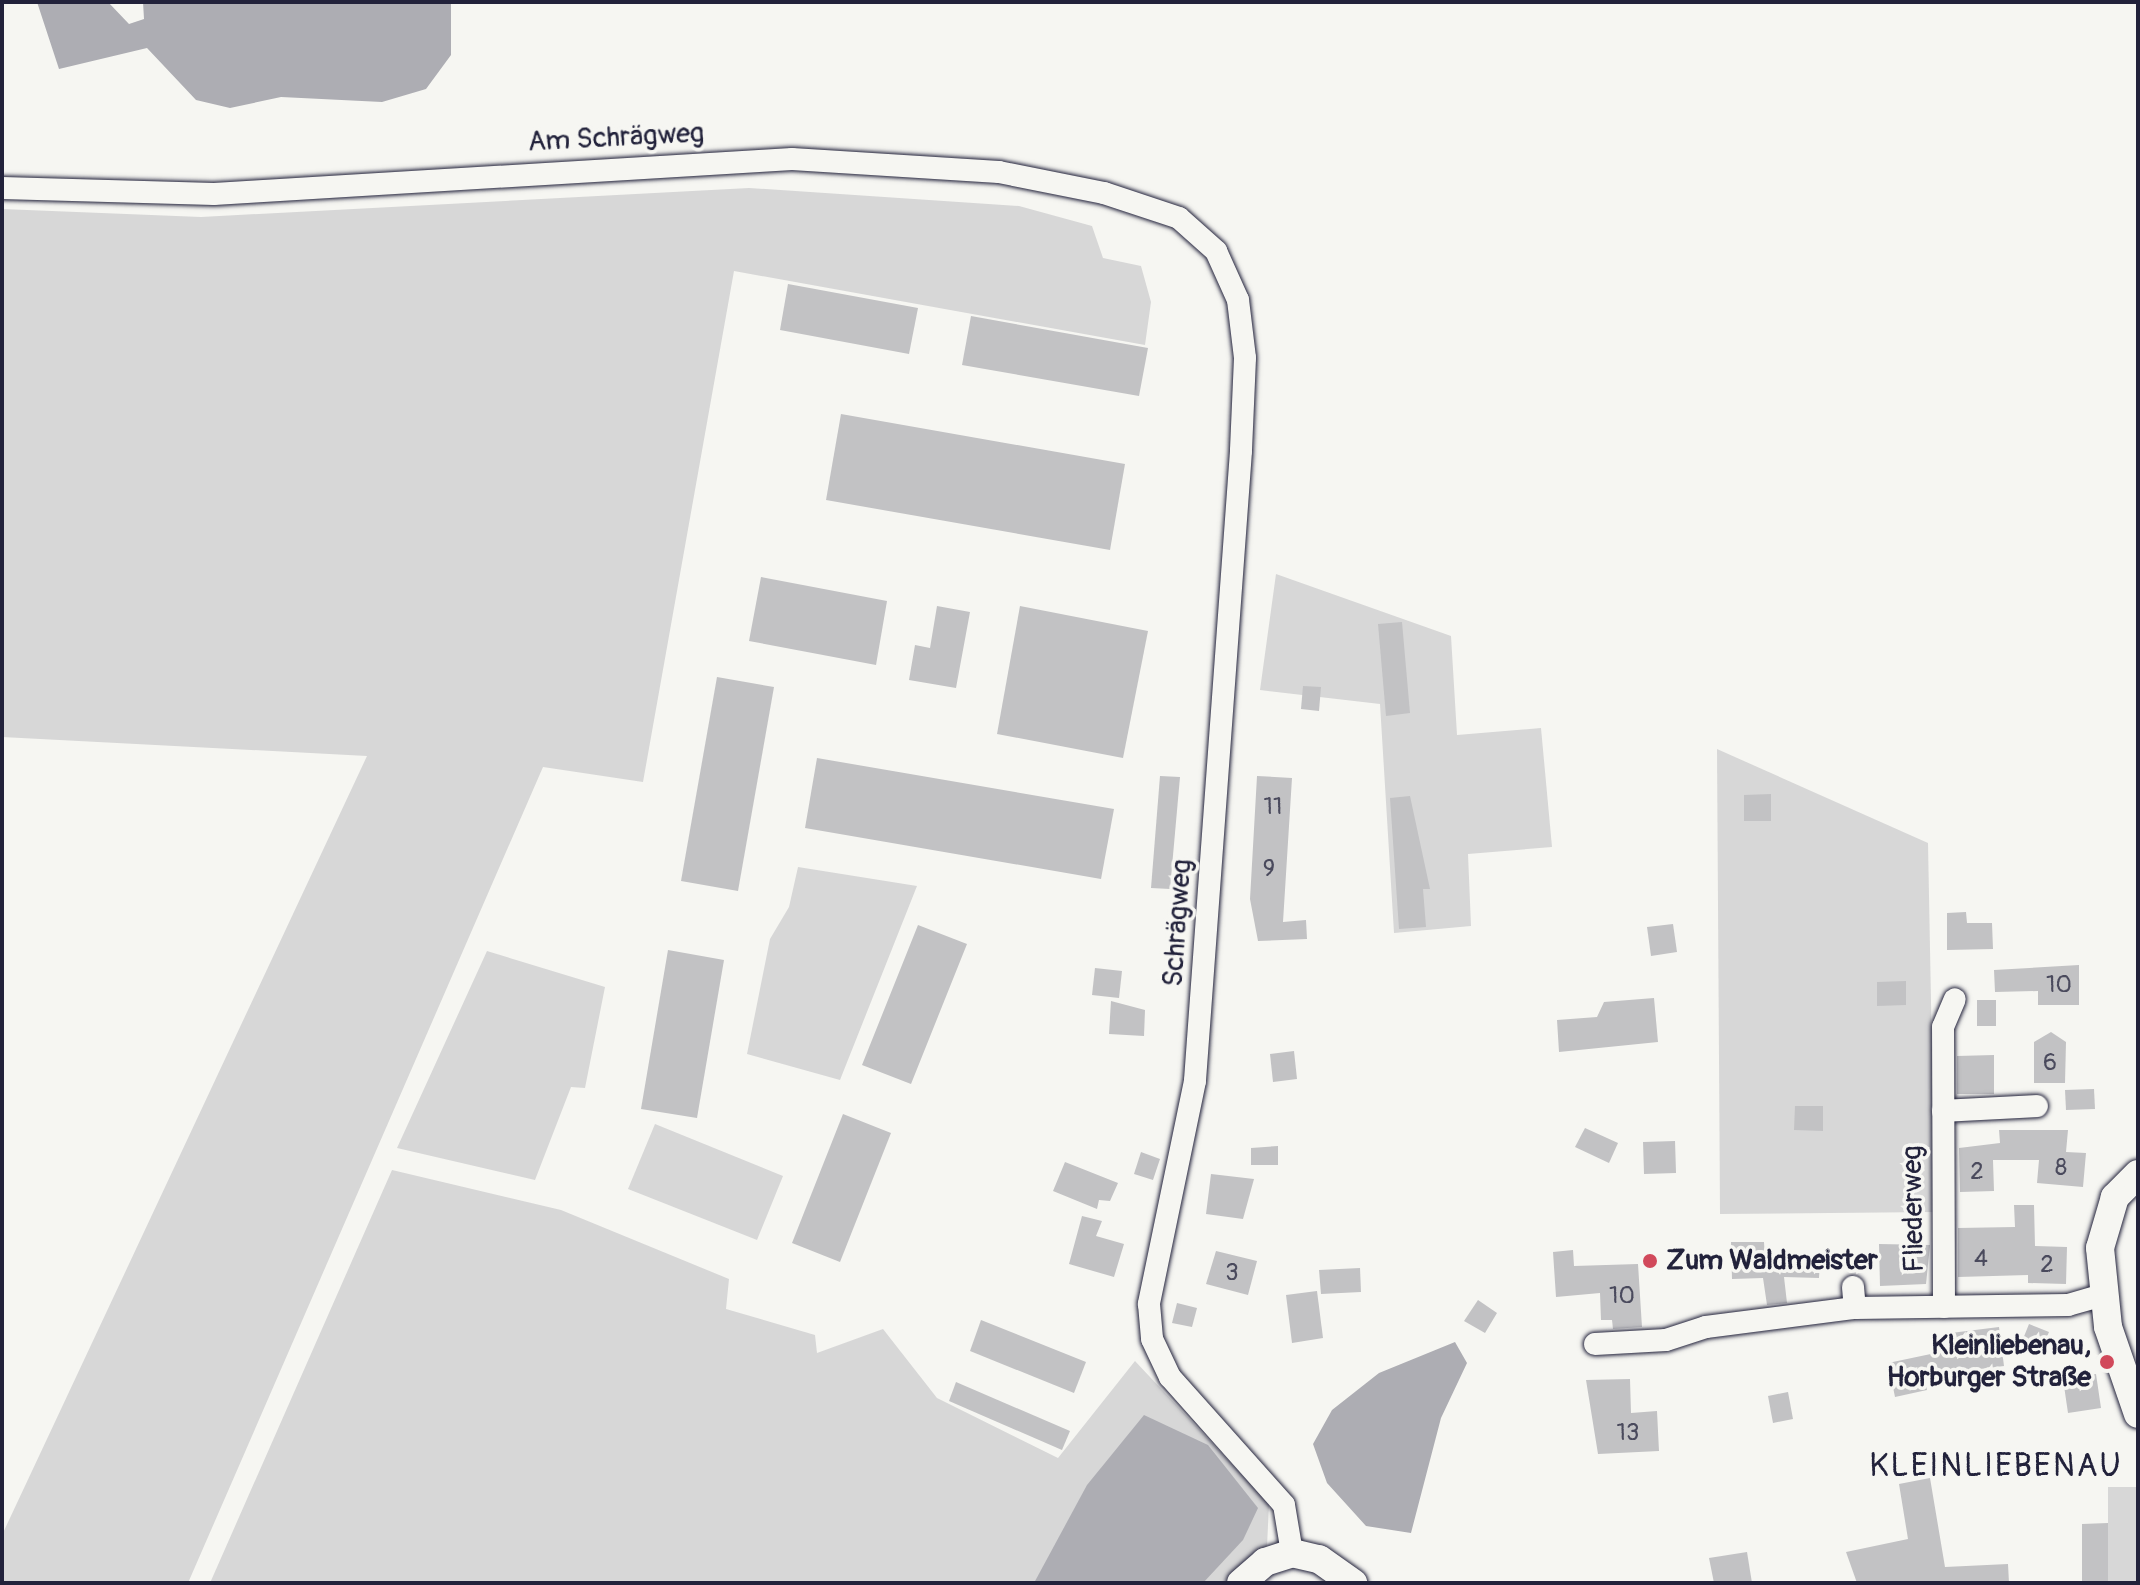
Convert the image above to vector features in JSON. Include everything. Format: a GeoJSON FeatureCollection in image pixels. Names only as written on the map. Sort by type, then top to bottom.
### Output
{"type":"FeatureCollection","features":[{"type":"Feature","properties":{"kind":"street","name":"Am Schrägweg"},"geometry":{"type":"LineString","coordinates":[[2,188],[214,194],[792,159],[999,172],[1104,193],[1179,218],[1216,251]]}},
{"type":"Feature","properties":{"kind":"street","name":"Schrägweg"},"geometry":{"type":"LineString","coordinates":[[1216,251],[1238,300],[1245,358],[1241,451],[1195,1081],[1149,1304],[1152,1339],[1170,1377],[1284,1505],[1292,1553]]}},
{"type":"Feature","properties":{"kind":"street","name":"Fliederweg"},"geometry":{"type":"LineString","coordinates":[[1944,1307],[1943,1027],[1955,999]]}},
{"type":"Feature","properties":{"kind":"street","name":"Fliederweg"},"geometry":{"type":"LineString","coordinates":[[1943,1111],[2037,1106]]}},
{"type":"Feature","properties":{"kind":"street"},"geometry":{"type":"LineString","coordinates":[[2138,1174],[2115,1197],[2105,1225],[2103,1295],[2138,1414]]}},
{"type":"Feature","properties":{"kind":"street"},"geometry":{"type":"LineString","coordinates":[[1595,1344],[1666,1340],[1706,1327],[1854,1298],[1944,1307],[2068,1305],[2103,1295]]}},
{"type":"Feature","properties":{"kind":"street"},"geometry":{"type":"LineString","coordinates":[[1241,1583],[1265,1562],[1292,1553],[1319,1559],[1353,1583]]}},
{"type":"Feature","properties":{"kind":"shaded area"},"geometry":{"type":"Polygon","coordinates":[[[37,2],[108,2],[129,24],[144,19],[143,2],[451,2],[451,55],[426,89],[382,102],[281,97],[230,108],[196,100],[147,48],[59,69],[37,2]]]}},
{"type":"Feature","properties":{"kind":"shaded area"},"geometry":{"type":"Polygon","coordinates":[[[749,188],[1019,206],[1092,226],[1103,258],[1141,266],[1151,302],[1145,345],[734,271],[643,782],[543,767],[188,1583],[2,1583],[2,1535],[367,756],[2,737],[2,209],[201,217],[749,188]]]}},
{"type":"Feature","properties":{"kind":"shaded area"},"geometry":{"type":"Polygon","coordinates":[[[1276,574],[1451,636],[1457,735],[1541,728],[1552,847],[1468,854],[1471,926],[1394,933],[1380,704],[1260,690],[1276,574]]]}},
{"type":"Feature","properties":{"kind":"shaded area"},"geometry":{"type":"Polygon","coordinates":[[[1717,749],[1928,843],[1935,1212],[1720,1214],[1717,749]]]}},
{"type":"Feature","properties":{"kind":"shaded area"},"geometry":{"type":"Polygon","coordinates":[[[798,867],[917,886],[840,1080],[747,1054],[770,939],[789,907],[798,867]]]}},
{"type":"Feature","properties":{"kind":"shaded area"},"geometry":{"type":"Polygon","coordinates":[[[487,951],[605,987],[585,1088],[571,1087],[535,1180],[397,1148],[487,951]]]}},
{"type":"Feature","properties":{"kind":"shaded area"},"geometry":{"type":"Polygon","coordinates":[[[655,1124],[783,1176],[757,1240],[628,1189],[655,1124]]]}},
{"type":"Feature","properties":{"kind":"shaded area"},"geometry":{"type":"Polygon","coordinates":[[[392,1170],[561,1210],[729,1279],[726,1309],[815,1335],[817,1353],[883,1329],[937,1398],[1058,1458],[1135,1361],[1269,1504],[1267,1547],[1224,1583],[210,1583],[392,1170]]]}},
{"type":"Feature","properties":{"kind":"shaded area"},"geometry":{"type":"Polygon","coordinates":[[[1455,1342],[1467,1363],[1441,1418],[1411,1533],[1366,1526],[1327,1483],[1313,1444],[1332,1410],[1379,1373],[1455,1342]]]}},
{"type":"Feature","properties":{"kind":"shaded area"},"geometry":{"type":"Polygon","coordinates":[[[1144,1415],[1208,1445],[1258,1508],[1243,1540],[1203,1583],[1034,1583],[1087,1485],[1144,1415]]]}},
{"type":"Feature","properties":{"kind":"shaded area"},"geometry":{"type":"Polygon","coordinates":[[[2108,1487],[2138,1487],[2138,1582],[2108,1582],[2108,1487]]]}},
{"type":"Feature","properties":{"kind":"building"},"geometry":{"type":"Polygon","coordinates":[[[788,284],[918,308],[909,354],[780,330],[788,284]]]}},
{"type":"Feature","properties":{"kind":"building"},"geometry":{"type":"Polygon","coordinates":[[[971,316],[1148,348],[1139,396],[962,365],[971,316]]]}},
{"type":"Feature","properties":{"kind":"building"},"geometry":{"type":"Polygon","coordinates":[[[841,414],[1125,464],[1110,550],[826,500],[841,414]]]}},
{"type":"Feature","properties":{"kind":"building"},"geometry":{"type":"Polygon","coordinates":[[[761,577],[887,601],[876,665],[749,641],[761,577]]]}},
{"type":"Feature","properties":{"kind":"building"},"geometry":{"type":"Polygon","coordinates":[[[937,606],[970,612],[956,688],[909,680],[915,645],[930,648],[937,606]]]}},
{"type":"Feature","properties":{"kind":"building"},"geometry":{"type":"Polygon","coordinates":[[[1020,606],[1148,631],[1123,758],[997,734],[1020,606]]]}},
{"type":"Feature","properties":{"kind":"building"},"geometry":{"type":"Polygon","coordinates":[[[1402,622],[1410,713],[1386,716],[1378,624],[1402,622]]]}},
{"type":"Feature","properties":{"kind":"building"},"geometry":{"type":"Polygon","coordinates":[[[717,677],[774,687],[738,891],[681,881],[717,677]]]}},
{"type":"Feature","properties":{"kind":"building"},"geometry":{"type":"Polygon","coordinates":[[[1303,686],[1321,687],[1319,711],[1301,709],[1303,686]]]}},
{"type":"Feature","properties":{"kind":"building"},"geometry":{"type":"Polygon","coordinates":[[[817,758],[1114,809],[1101,879],[805,828],[817,758]]]}},
{"type":"Feature","properties":{"kind":"building"},"geometry":{"type":"Polygon","coordinates":[[[1160,776],[1180,777],[1170,889],[1151,888],[1160,776]]]}},
{"type":"Feature","properties":{"kind":"building"},"geometry":{"type":"Polygon","coordinates":[[[1257,776],[1292,778],[1283,922],[1306,920],[1307,939],[1258,941],[1250,899],[1257,776]]]}},
{"type":"Feature","properties":{"kind":"building"},"geometry":{"type":"Polygon","coordinates":[[[1771,794],[1771,821],[1744,821],[1744,795],[1771,794]]]}},
{"type":"Feature","properties":{"kind":"building"},"geometry":{"type":"Polygon","coordinates":[[[1410,796],[1430,889],[1423,889],[1426,927],[1399,929],[1390,798],[1410,796]]]}},
{"type":"Feature","properties":{"kind":"building"},"geometry":{"type":"Polygon","coordinates":[[[1966,912],[1967,923],[1992,923],[1993,949],[1947,950],[1947,913],[1966,912]]]}},
{"type":"Feature","properties":{"kind":"building"},"geometry":{"type":"Polygon","coordinates":[[[1673,924],[1677,952],[1651,956],[1647,927],[1673,924]]]}},
{"type":"Feature","properties":{"kind":"building"},"geometry":{"type":"Polygon","coordinates":[[[918,925],[967,944],[911,1084],[862,1065],[918,925]]]}},
{"type":"Feature","properties":{"kind":"building"},"geometry":{"type":"Polygon","coordinates":[[[668,950],[724,960],[697,1118],[641,1109],[668,950]]]}},
{"type":"Feature","properties":{"kind":"building"},"geometry":{"type":"Polygon","coordinates":[[[2079,965],[2079,1005],[2038,1005],[2038,991],[1995,992],[1994,970],[2079,965]]]}},
{"type":"Feature","properties":{"kind":"building"},"geometry":{"type":"Polygon","coordinates":[[[1095,968],[1122,971],[1119,998],[1092,995],[1095,968]]]}},
{"type":"Feature","properties":{"kind":"building"},"geometry":{"type":"Polygon","coordinates":[[[1906,981],[1906,1005],[1877,1006],[1877,982],[1906,981]]]}},
{"type":"Feature","properties":{"kind":"building"},"geometry":{"type":"Polygon","coordinates":[[[1654,998],[1658,1042],[1559,1052],[1557,1020],[1597,1017],[1604,1002],[1654,998]]]}},
{"type":"Feature","properties":{"kind":"building"},"geometry":{"type":"Polygon","coordinates":[[[1977,1000],[1996,1000],[1996,1026],[1977,1026],[1977,1000]]]}},
{"type":"Feature","properties":{"kind":"building"},"geometry":{"type":"Polygon","coordinates":[[[1111,1001],[1145,1010],[1144,1036],[1109,1034],[1111,1001]]]}},
{"type":"Feature","properties":{"kind":"building"},"geometry":{"type":"Polygon","coordinates":[[[2051,1032],[2066,1042],[2065,1083],[2034,1083],[2034,1042],[2051,1032]]]}},
{"type":"Feature","properties":{"kind":"building"},"geometry":{"type":"Polygon","coordinates":[[[1294,1051],[1297,1079],[1273,1082],[1270,1054],[1294,1051]]]}},
{"type":"Feature","properties":{"kind":"building"},"geometry":{"type":"Polygon","coordinates":[[[1994,1055],[1994,1094],[1957,1094],[1957,1056],[1994,1055]]]}},
{"type":"Feature","properties":{"kind":"building"},"geometry":{"type":"Polygon","coordinates":[[[2094,1089],[2095,1109],[2066,1110],[2065,1090],[2094,1089]]]}},
{"type":"Feature","properties":{"kind":"building"},"geometry":{"type":"Polygon","coordinates":[[[1795,1106],[1823,1106],[1823,1131],[1794,1130],[1795,1106]]]}},
{"type":"Feature","properties":{"kind":"building"},"geometry":{"type":"Polygon","coordinates":[[[843,1114],[891,1133],[840,1262],[792,1243],[843,1114]]]}},
{"type":"Feature","properties":{"kind":"building"},"geometry":{"type":"Polygon","coordinates":[[[1585,1128],[1618,1143],[1609,1163],[1575,1147],[1585,1128]]]}},
{"type":"Feature","properties":{"kind":"building"},"geometry":{"type":"Polygon","coordinates":[[[1999,1130],[2068,1130],[2066,1152],[2086,1153],[2083,1187],[2037,1183],[2039,1160],[1993,1160],[1994,1191],[1960,1192],[1959,1148],[2000,1143],[1999,1130]]]}},
{"type":"Feature","properties":{"kind":"building"},"geometry":{"type":"Polygon","coordinates":[[[1675,1141],[1676,1173],[1644,1174],[1643,1142],[1675,1141]]]}},
{"type":"Feature","properties":{"kind":"building"},"geometry":{"type":"Polygon","coordinates":[[[1278,1146],[1278,1165],[1251,1165],[1251,1148],[1278,1146]]]}},
{"type":"Feature","properties":{"kind":"building"},"geometry":{"type":"Polygon","coordinates":[[[1141,1152],[1160,1159],[1153,1180],[1134,1174],[1141,1152]]]}},
{"type":"Feature","properties":{"kind":"building"},"geometry":{"type":"Polygon","coordinates":[[[1065,1162],[1118,1183],[1110,1201],[1099,1200],[1097,1209],[1053,1191],[1065,1162]]]}},
{"type":"Feature","properties":{"kind":"building"},"geometry":{"type":"Polygon","coordinates":[[[1211,1174],[1254,1179],[1243,1219],[1206,1214],[1211,1174]]]}},
{"type":"Feature","properties":{"kind":"building"},"geometry":{"type":"Polygon","coordinates":[[[2014,1205],[2034,1205],[2035,1246],[2067,1247],[2066,1284],[2028,1283],[2028,1275],[1958,1277],[1958,1228],[2015,1227],[2014,1205]]]}},
{"type":"Feature","properties":{"kind":"building"},"geometry":{"type":"Polygon","coordinates":[[[1082,1216],[1102,1221],[1096,1236],[1124,1244],[1114,1277],[1069,1264],[1082,1216]]]}},
{"type":"Feature","properties":{"kind":"building"},"geometry":{"type":"Polygon","coordinates":[[[1731,1242],[1764,1242],[1765,1259],[1820,1260],[1819,1278],[1784,1277],[1787,1303],[1767,1305],[1763,1278],[1732,1279],[1731,1242]]]}},
{"type":"Feature","properties":{"kind":"building"},"geometry":{"type":"Polygon","coordinates":[[[1879,1244],[1930,1245],[1926,1284],[1880,1286],[1879,1244]]]}},
{"type":"Feature","properties":{"kind":"building"},"geometry":{"type":"Polygon","coordinates":[[[1573,1250],[1574,1266],[1638,1264],[1642,1327],[1613,1329],[1612,1320],[1601,1320],[1600,1293],[1556,1297],[1553,1252],[1573,1250]]]}},
{"type":"Feature","properties":{"kind":"building"},"geometry":{"type":"Polygon","coordinates":[[[1216,1251],[1257,1261],[1248,1295],[1206,1284],[1216,1251]]]}},
{"type":"Feature","properties":{"kind":"building"},"geometry":{"type":"Polygon","coordinates":[[[1360,1268],[1361,1292],[1321,1294],[1319,1270],[1360,1268]]]}},
{"type":"Feature","properties":{"kind":"building"},"geometry":{"type":"Polygon","coordinates":[[[1317,1291],[1323,1338],[1292,1343],[1286,1295],[1317,1291]]]}},
{"type":"Feature","properties":{"kind":"building"},"geometry":{"type":"Polygon","coordinates":[[[1478,1300],[1497,1313],[1485,1333],[1464,1321],[1478,1300]]]}},
{"type":"Feature","properties":{"kind":"building"},"geometry":{"type":"Polygon","coordinates":[[[1177,1303],[1197,1308],[1192,1327],[1172,1323],[1177,1303]]]}},
{"type":"Feature","properties":{"kind":"building"},"geometry":{"type":"Polygon","coordinates":[[[981,1320],[1086,1362],[1074,1393],[970,1351],[981,1320]]]}},
{"type":"Feature","properties":{"kind":"building"},"geometry":{"type":"Polygon","coordinates":[[[2029,1324],[2049,1332],[2038,1357],[2019,1349],[2029,1324]]]}},
{"type":"Feature","properties":{"kind":"building"},"geometry":{"type":"Polygon","coordinates":[[[1999,1327],[2004,1366],[1924,1376],[1927,1390],[1895,1397],[1888,1363],[1945,1351],[1943,1334],[1999,1327]]]}},
{"type":"Feature","properties":{"kind":"building"},"geometry":{"type":"Polygon","coordinates":[[[2096,1374],[2101,1408],[2068,1413],[2063,1379],[2096,1374]]]}},
{"type":"Feature","properties":{"kind":"building"},"geometry":{"type":"Polygon","coordinates":[[[1630,1379],[1631,1413],[1657,1411],[1659,1451],[1598,1454],[1586,1380],[1630,1379]]]}},
{"type":"Feature","properties":{"kind":"building"},"geometry":{"type":"Polygon","coordinates":[[[956,1382],[1070,1431],[1062,1450],[949,1401],[956,1382]]]}},
{"type":"Feature","properties":{"kind":"building"},"geometry":{"type":"Polygon","coordinates":[[[1788,1392],[1793,1419],[1773,1423],[1768,1396],[1788,1392]]]}},
{"type":"Feature","properties":{"kind":"building"},"geometry":{"type":"Polygon","coordinates":[[[1930,1478],[1945,1567],[2008,1564],[2009,1583],[1857,1583],[1846,1552],[1908,1539],[1899,1484],[1930,1478]]]}},
{"type":"Feature","properties":{"kind":"building"},"geometry":{"type":"Polygon","coordinates":[[[2108,1523],[2108,1583],[2082,1583],[2082,1524],[2108,1523]]]}},
{"type":"Feature","properties":{"kind":"building"},"geometry":{"type":"Polygon","coordinates":[[[1747,1552],[1752,1583],[1714,1583],[1709,1558],[1747,1552]]]}},
{"type":"Feature","properties":{"kind":"place","name":"Zum Waldmeister"},"geometry":{"type":"Point","coordinates":[1650,1261]}},
{"type":"Feature","properties":{"kind":"place","name":"Kleinliebenau, Horburger Straße"},"geometry":{"type":"Point","coordinates":[2107,1362]}},
{"type":"Feature","properties":{"kind":"district","name":"KLEINLIEBENAU"},"geometry":{"type":"Point","coordinates":[1996,1466]}}]}
